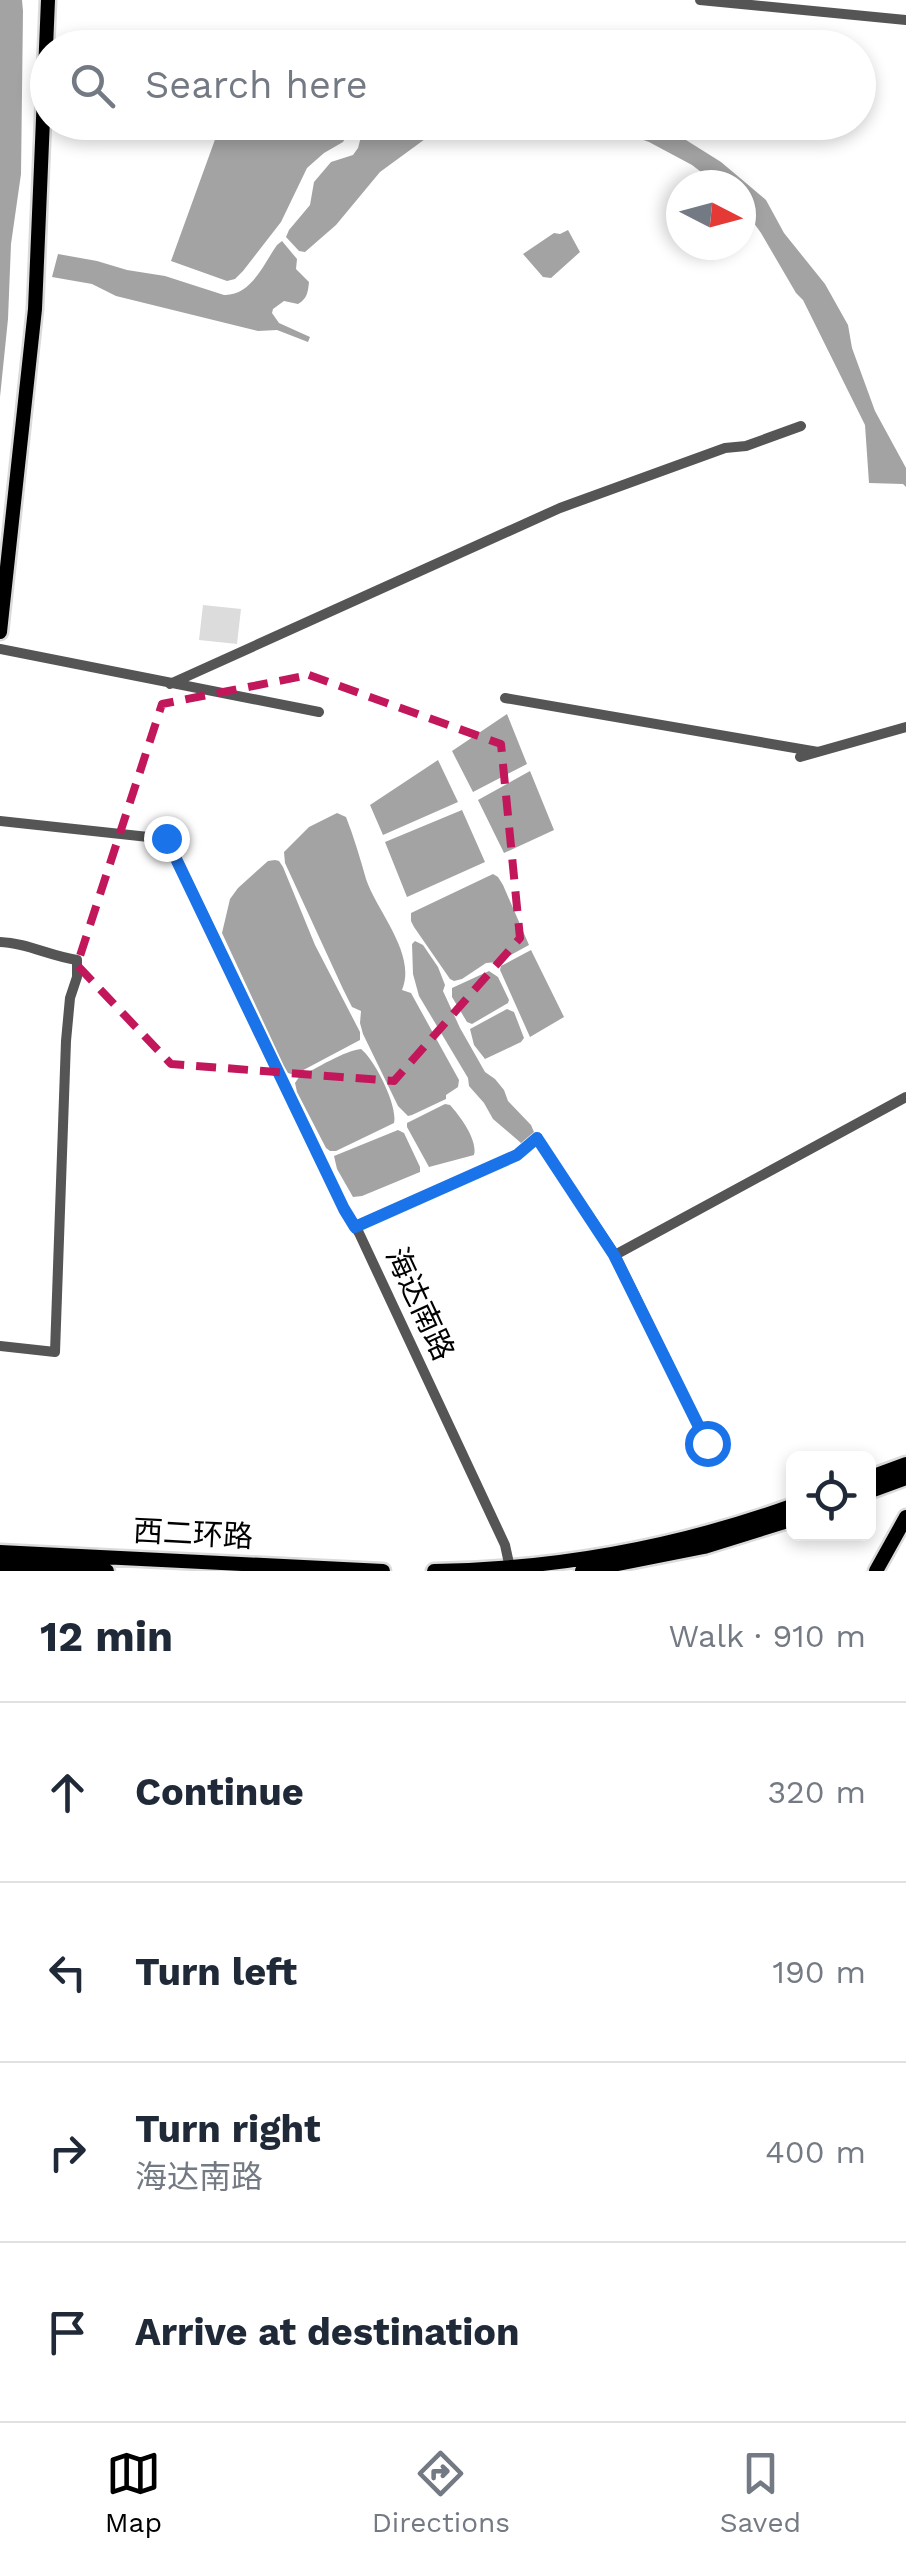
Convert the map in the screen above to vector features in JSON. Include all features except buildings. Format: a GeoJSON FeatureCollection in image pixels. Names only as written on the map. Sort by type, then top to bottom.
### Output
{"type":"FeatureCollection","features":[{"type":"Feature","properties":{"kind":"main road"},"geometry":{"type":"LineString","coordinates":[[47,30],[48,0]]}},
{"type":"Feature","properties":{"kind":"main road"},"geometry":{"type":"LineString","coordinates":[[0,632],[35,308],[42,140]]}},
{"type":"Feature","properties":{"kind":"main road"},"geometry":{"type":"LineString","coordinates":[[876,1475],[906,1464]]}},
{"type":"Feature","properties":{"kind":"main road"},"geometry":{"type":"LineString","coordinates":[[876,1489],[906,1478]]}},
{"type":"Feature","properties":{"kind":"main road"},"geometry":{"type":"LineString","coordinates":[[582,1571],[786,1508]]}},
{"type":"Feature","properties":{"kind":"main road"},"geometry":{"type":"LineString","coordinates":[[876,1571],[906,1517]]}},
{"type":"Feature","properties":{"kind":"main road"},"geometry":{"type":"LineString","coordinates":[[434,1571],[480,1571],[704,1547],[786,1521]]}},
{"type":"Feature","properties":{"kind":"main road","name":"西二环路"},"geometry":{"type":"LineString","coordinates":[[0,1552],[383,1571]]}},
{"type":"Feature","properties":{"kind":"main road","name":"西二环路"},"geometry":{"type":"LineString","coordinates":[[0,1566],[107,1571]]}},
{"type":"Feature","properties":{"kind":"street"},"geometry":{"type":"LineString","coordinates":[[700,0],[906,20]]}},
{"type":"Feature","properties":{"kind":"street"},"geometry":{"type":"LineString","coordinates":[[170,684],[560,508],[725,448],[746,446],[801,426]]}},
{"type":"Feature","properties":{"kind":"street"},"geometry":{"type":"LineString","coordinates":[[0,649],[319,712]]}},
{"type":"Feature","properties":{"kind":"street"},"geometry":{"type":"LineString","coordinates":[[505,698],[818,752]]}},
{"type":"Feature","properties":{"kind":"street"},"geometry":{"type":"LineString","coordinates":[[800,757],[906,727]]}},
{"type":"Feature","properties":{"kind":"street","name":"海达南路"},"geometry":{"type":"LineString","coordinates":[[0,820],[166,838],[355,1227],[505,1546],[510,1568]]}},
{"type":"Feature","properties":{"kind":"street"},"geometry":{"type":"LineString","coordinates":[[0,942],[77,960],[77,977],[70,998],[66,1041],[55,1352],[0,1346]]}},
{"type":"Feature","properties":{"kind":"street"},"geometry":{"type":"LineString","coordinates":[[614,1255],[906,1098]]}},
{"type":"Feature","properties":{"kind":"street"},"geometry":{"type":"LineString","coordinates":[[355,1227],[517,1155],[537,1138],[614,1255],[707,1443]]}},
{"type":"Feature","properties":{"kind":"street"},"geometry":{"type":"LineString","coordinates":[[631,1571],[655,1550]]}},
{"type":"Feature","properties":{"kind":"highlighted area"},"geometry":{"type":"Polygon","coordinates":[[[309,675],[501,744],[520,938],[394,1081],[171,1064],[77,965],[162,704],[309,675]]]}},
{"type":"Feature","properties":{"kind":"shaded area"},"geometry":{"type":"Polygon","coordinates":[[[0,0],[22,0],[23,11],[21,174],[11,244],[0,397],[0,0]]]}},
{"type":"Feature","properties":{"kind":"shaded area"},"geometry":{"type":"Polygon","coordinates":[[[215,140],[344,140],[307,168],[281,222],[235,279],[227,281],[171,261],[215,140]]]}},
{"type":"Feature","properties":{"kind":"shaded area"},"geometry":{"type":"Polygon","coordinates":[[[360,140],[424,140],[380,172],[336,225],[305,252],[299,251],[286,237],[310,205],[314,182],[331,162],[353,155],[360,140]]]}},
{"type":"Feature","properties":{"kind":"shaded area"},"geometry":{"type":"Polygon","coordinates":[[[644,140],[686,140],[730,170],[698,170],[644,140]]]}},
{"type":"Feature","properties":{"kind":"shaded area"},"geometry":{"type":"Polygon","coordinates":[[[756,192],[825,284],[848,325],[852,348],[875,411],[906,468],[906,487],[869,483],[865,425],[803,300],[756,226],[756,192]]]}},
{"type":"Feature","properties":{"kind":"shaded area"},"geometry":{"type":"Polygon","coordinates":[[[568,230],[580,252],[551,278],[543,277],[523,254],[554,233],[568,230]]]}},
{"type":"Feature","properties":{"kind":"shaded area"},"geometry":{"type":"Polygon","coordinates":[[[282,241],[297,259],[296,269],[309,286],[301,302],[284,301],[272,313],[279,323],[310,337],[308,342],[277,330],[258,331],[116,296],[92,284],[52,277],[58,254],[233,294],[249,285],[282,241]]]}},
{"type":"Feature","properties":{"kind":"shaded area"},"geometry":{"type":"Polygon","coordinates":[[[203,605],[241,609],[237,644],[199,640],[203,605]]]}},
{"type":"Feature","properties":{"kind":"shaded area"},"geometry":{"type":"Polygon","coordinates":[[[507,714],[527,764],[473,792],[452,751],[507,714]]]}},
{"type":"Feature","properties":{"kind":"shaded area"},"geometry":{"type":"Polygon","coordinates":[[[438,760],[458,802],[383,835],[370,805],[438,760]]]}},
{"type":"Feature","properties":{"kind":"shaded area"},"geometry":{"type":"Polygon","coordinates":[[[530,771],[554,830],[504,853],[478,800],[530,771]]]}},
{"type":"Feature","properties":{"kind":"shaded area"},"geometry":{"type":"Polygon","coordinates":[[[462,810],[485,862],[407,897],[385,842],[462,810]]]}},
{"type":"Feature","properties":{"kind":"shaded area"},"geometry":{"type":"Polygon","coordinates":[[[337,813],[346,817],[371,892],[400,948],[405,976],[402,990],[411,993],[459,1080],[458,1087],[446,1099],[408,1116],[398,1106],[363,1034],[361,1011],[352,1007],[285,863],[284,852],[309,827],[337,813]]]}},
{"type":"Feature","properties":{"kind":"shaded area"},"geometry":{"type":"Polygon","coordinates":[[[275,860],[283,867],[315,945],[360,1032],[360,1040],[294,1075],[284,1066],[222,933],[230,899],[268,861],[275,860]]]}},
{"type":"Feature","properties":{"kind":"shaded area"},"geometry":{"type":"Polygon","coordinates":[[[493,874],[503,885],[529,945],[454,981],[414,927],[411,913],[493,874]]]}},
{"type":"Feature","properties":{"kind":"shaded area"},"geometry":{"type":"Polygon","coordinates":[[[415,941],[423,945],[438,967],[445,985],[443,991],[485,1072],[531,1125],[534,1132],[521,1143],[493,1119],[469,1086],[468,1078],[419,996],[413,974],[415,941]]]}},
{"type":"Feature","properties":{"kind":"shaded area"},"geometry":{"type":"Polygon","coordinates":[[[531,950],[564,1017],[530,1037],[500,970],[531,950]]]}},
{"type":"Feature","properties":{"kind":"shaded area"},"geometry":{"type":"Polygon","coordinates":[[[489,971],[498,977],[509,1000],[472,1024],[452,997],[452,988],[489,971]]]}},
{"type":"Feature","properties":{"kind":"shaded area"},"geometry":{"type":"Polygon","coordinates":[[[507,1009],[514,1012],[524,1038],[485,1059],[474,1045],[470,1029],[507,1009]]]}},
{"type":"Feature","properties":{"kind":"shaded area"},"geometry":{"type":"Polygon","coordinates":[[[361,1049],[384,1084],[394,1123],[330,1151],[295,1083],[330,1060],[361,1049]]]}},
{"type":"Feature","properties":{"kind":"shaded area"},"geometry":{"type":"Polygon","coordinates":[[[450,1105],[467,1128],[474,1155],[429,1167],[407,1123],[450,1105]]]}},
{"type":"Feature","properties":{"kind":"shaded area"},"geometry":{"type":"Polygon","coordinates":[[[398,1130],[404,1133],[420,1172],[353,1197],[334,1156],[398,1130]]]}},
{"type":"Feature","properties":{"kind":"route"},"geometry":{"type":"LineString","coordinates":[[166,838],[355,1227],[517,1155],[537,1138],[614,1255],[707,1443]]}}]}
